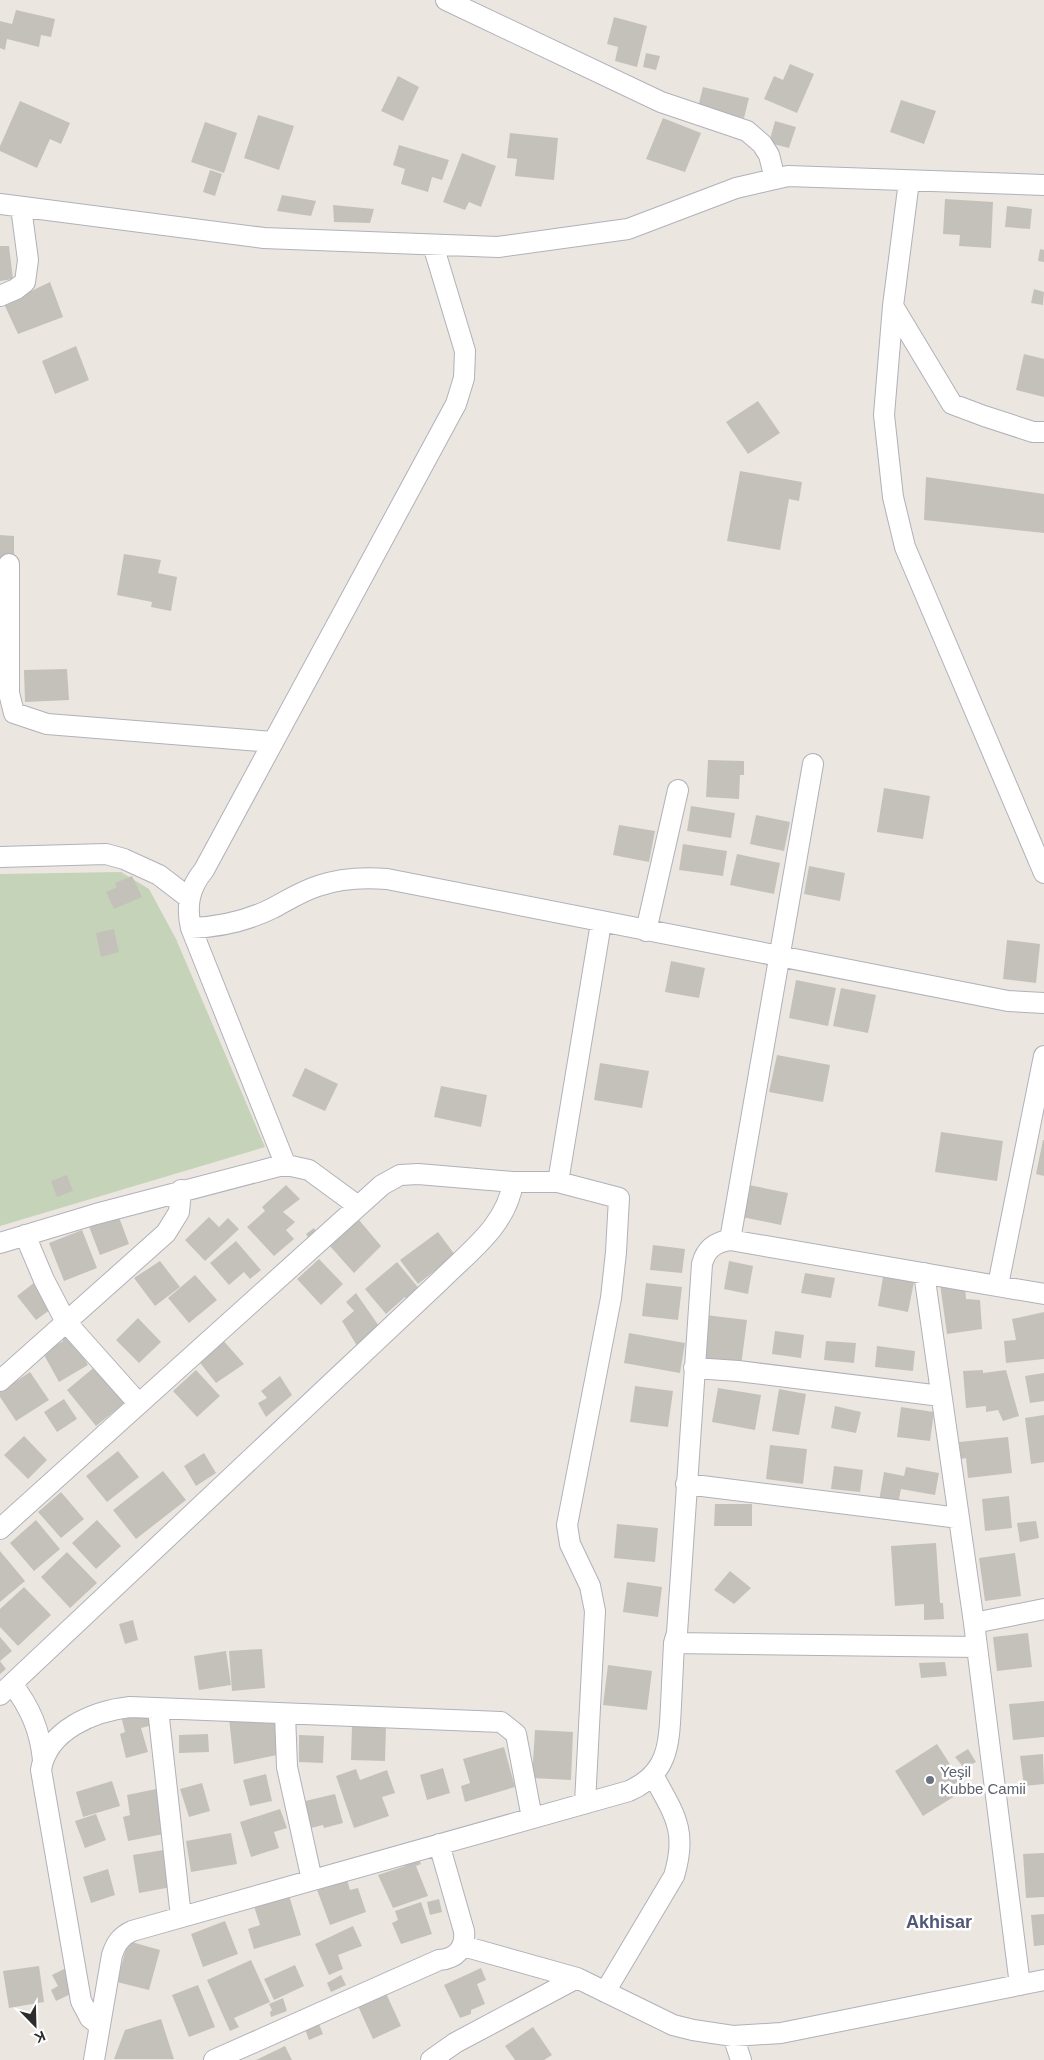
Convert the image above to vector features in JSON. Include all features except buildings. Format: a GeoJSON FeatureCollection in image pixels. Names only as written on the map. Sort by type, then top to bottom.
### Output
{"type":"FeatureCollection","features":[{"type":"Feature","properties":{"kind":"street"},"geometry":{"type":"LineString","coordinates":[[446,0],[661,102],[747,131],[762,144],[769,155],[775,179]]}},
{"type":"Feature","properties":{"kind":"street"},"geometry":{"type":"LineString","coordinates":[[0,204],[264,238],[498,247],[628,229],[736,188],[788,176],[1044,185]]}},
{"type":"Feature","properties":{"kind":"street"},"geometry":{"type":"LineString","coordinates":[[909,181],[893,306],[884,415],[893,497],[905,547],[1034,826],[1044,873]]}},
{"type":"Feature","properties":{"kind":"street"},"geometry":{"type":"LineString","coordinates":[[0,296],[16,289],[25,282],[28,260],[21,207]]}},
{"type":"Feature","properties":{"kind":"street"},"geometry":{"type":"LineString","coordinates":[[286,1166],[191,928],[188,908],[189,898],[197,878],[204,870],[456,404],[461,391],[464,378],[465,351],[433,245]]}},
{"type":"Feature","properties":{"kind":"street"},"geometry":{"type":"LineString","coordinates":[[893,306],[952,404],[1033,432],[1044,432]]}},
{"type":"Feature","properties":{"kind":"street"},"geometry":{"type":"LineString","coordinates":[[9,564],[8,693],[14,713],[47,724],[273,742]]}},
{"type":"Feature","properties":{"kind":"street"},"geometry":{"type":"LineString","coordinates":[[730,1240],[813,764]]}},
{"type":"Feature","properties":{"kind":"street"},"geometry":{"type":"LineString","coordinates":[[646,931],[678,790]]}},
{"type":"Feature","properties":{"kind":"street"},"geometry":{"type":"LineString","coordinates":[[0,857],[106,854],[124,859],[159,875],[189,898]]}},
{"type":"Feature","properties":{"kind":"street"},"geometry":{"type":"LineString","coordinates":[[191,928],[242,921],[267,911],[319,885],[350,879],[368,878],[405,882],[1008,1001],[1044,1003]]}},
{"type":"Feature","properties":{"kind":"street"},"geometry":{"type":"LineString","coordinates":[[558,1182],[601,922]]}},
{"type":"Feature","properties":{"kind":"street"},"geometry":{"type":"LineString","coordinates":[[998,1285],[1044,1056]]}},
{"type":"Feature","properties":{"kind":"street"},"geometry":{"type":"LineString","coordinates":[[0,1243],[181,1190],[279,1166],[309,1170],[358,1206]]}},
{"type":"Feature","properties":{"kind":"street"},"geometry":{"type":"LineString","coordinates":[[0,1529],[358,1206],[391,1179],[410,1174],[513,1182],[558,1182],[618,1198],[616,1252],[611,1298],[567,1525],[570,1544],[585,1574],[595,1611],[585,1804]]}},
{"type":"Feature","properties":{"kind":"street"},"geometry":{"type":"LineString","coordinates":[[100,2026],[90,2018],[82,2001],[42,1780],[43,1760],[41,1746],[34,1721],[25,1702],[6,1690],[427,1294],[489,1233],[504,1213],[513,1182]]}},
{"type":"Feature","properties":{"kind":"street"},"geometry":{"type":"LineString","coordinates":[[0,1381],[166,1233],[174,1223],[179,1212],[181,1190]]}},
{"type":"Feature","properties":{"kind":"street"},"geometry":{"type":"LineString","coordinates":[[25,1235],[44,1280],[66,1322],[139,1404]]}},
{"type":"Feature","properties":{"kind":"street"},"geometry":{"type":"LineString","coordinates":[[94,2060],[112,1954],[119,1939],[132,1930],[629,1791],[646,1782],[653,1775],[665,1757],[669,1742],[674,1643],[677,1633],[694,1368],[704,1258],[711,1247],[717,1243],[730,1240],[1044,1294]]}},
{"type":"Feature","properties":{"kind":"street"},"geometry":{"type":"LineString","coordinates":[[924,1273],[974,1623],[1020,1985]]}},
{"type":"Feature","properties":{"kind":"street"},"geometry":{"type":"LineString","coordinates":[[694,1368],[738,1371],[941,1396]]}},
{"type":"Feature","properties":{"kind":"street"},"geometry":{"type":"LineString","coordinates":[[686,1484],[959,1518]]}},
{"type":"Feature","properties":{"kind":"street"},"geometry":{"type":"LineString","coordinates":[[974,1623],[1044,1609]]}},
{"type":"Feature","properties":{"kind":"street"},"geometry":{"type":"LineString","coordinates":[[674,1643],[977,1646]]}},
{"type":"Feature","properties":{"kind":"street"},"geometry":{"type":"LineString","coordinates":[[43,1760],[47,1750],[66,1732],[88,1717],[116,1708],[130,1707],[501,1722],[516,1734],[532,1818]]}},
{"type":"Feature","properties":{"kind":"street"},"geometry":{"type":"LineString","coordinates":[[158,1709],[181,1917]]}},
{"type":"Feature","properties":{"kind":"street"},"geometry":{"type":"LineString","coordinates":[[285,1714],[287,1767],[312,1880]]}},
{"type":"Feature","properties":{"kind":"street"},"geometry":{"type":"LineString","coordinates":[[605,1992],[674,1876],[678,1863],[680,1840],[677,1819],[653,1775]]}},
{"type":"Feature","properties":{"kind":"street"},"geometry":{"type":"LineString","coordinates":[[214,2060],[439,1960],[453,1957],[463,1946],[464,1931],[439,1844]]}},
{"type":"Feature","properties":{"kind":"street"},"geometry":{"type":"LineString","coordinates":[[463,1946],[577,1978],[673,2024],[693,2030],[733,2036],[780,2033],[1044,1980]]}},
{"type":"Feature","properties":{"kind":"street"},"geometry":{"type":"LineString","coordinates":[[431,2060],[455,2043],[577,1978]]}},
{"type":"Feature","properties":{"kind":"street"},"geometry":{"type":"LineString","coordinates":[[733,2036],[741,2060]]}},
{"type":"Feature","properties":{"kind":"green space"},"geometry":{"type":"Polygon","coordinates":[[[121,872],[149,889],[176,939],[265,1147],[0,1226],[0,874],[121,872]]]}},
{"type":"Feature","properties":{"kind":"place","name":"Yeşil Kubbe Camii"},"geometry":{"type":"Point","coordinates":[930,1780]}},
{"type":"Feature","properties":{"kind":"district","name":"Akhisar"},"geometry":{"type":"Point","coordinates":[939,1922]}}]}
